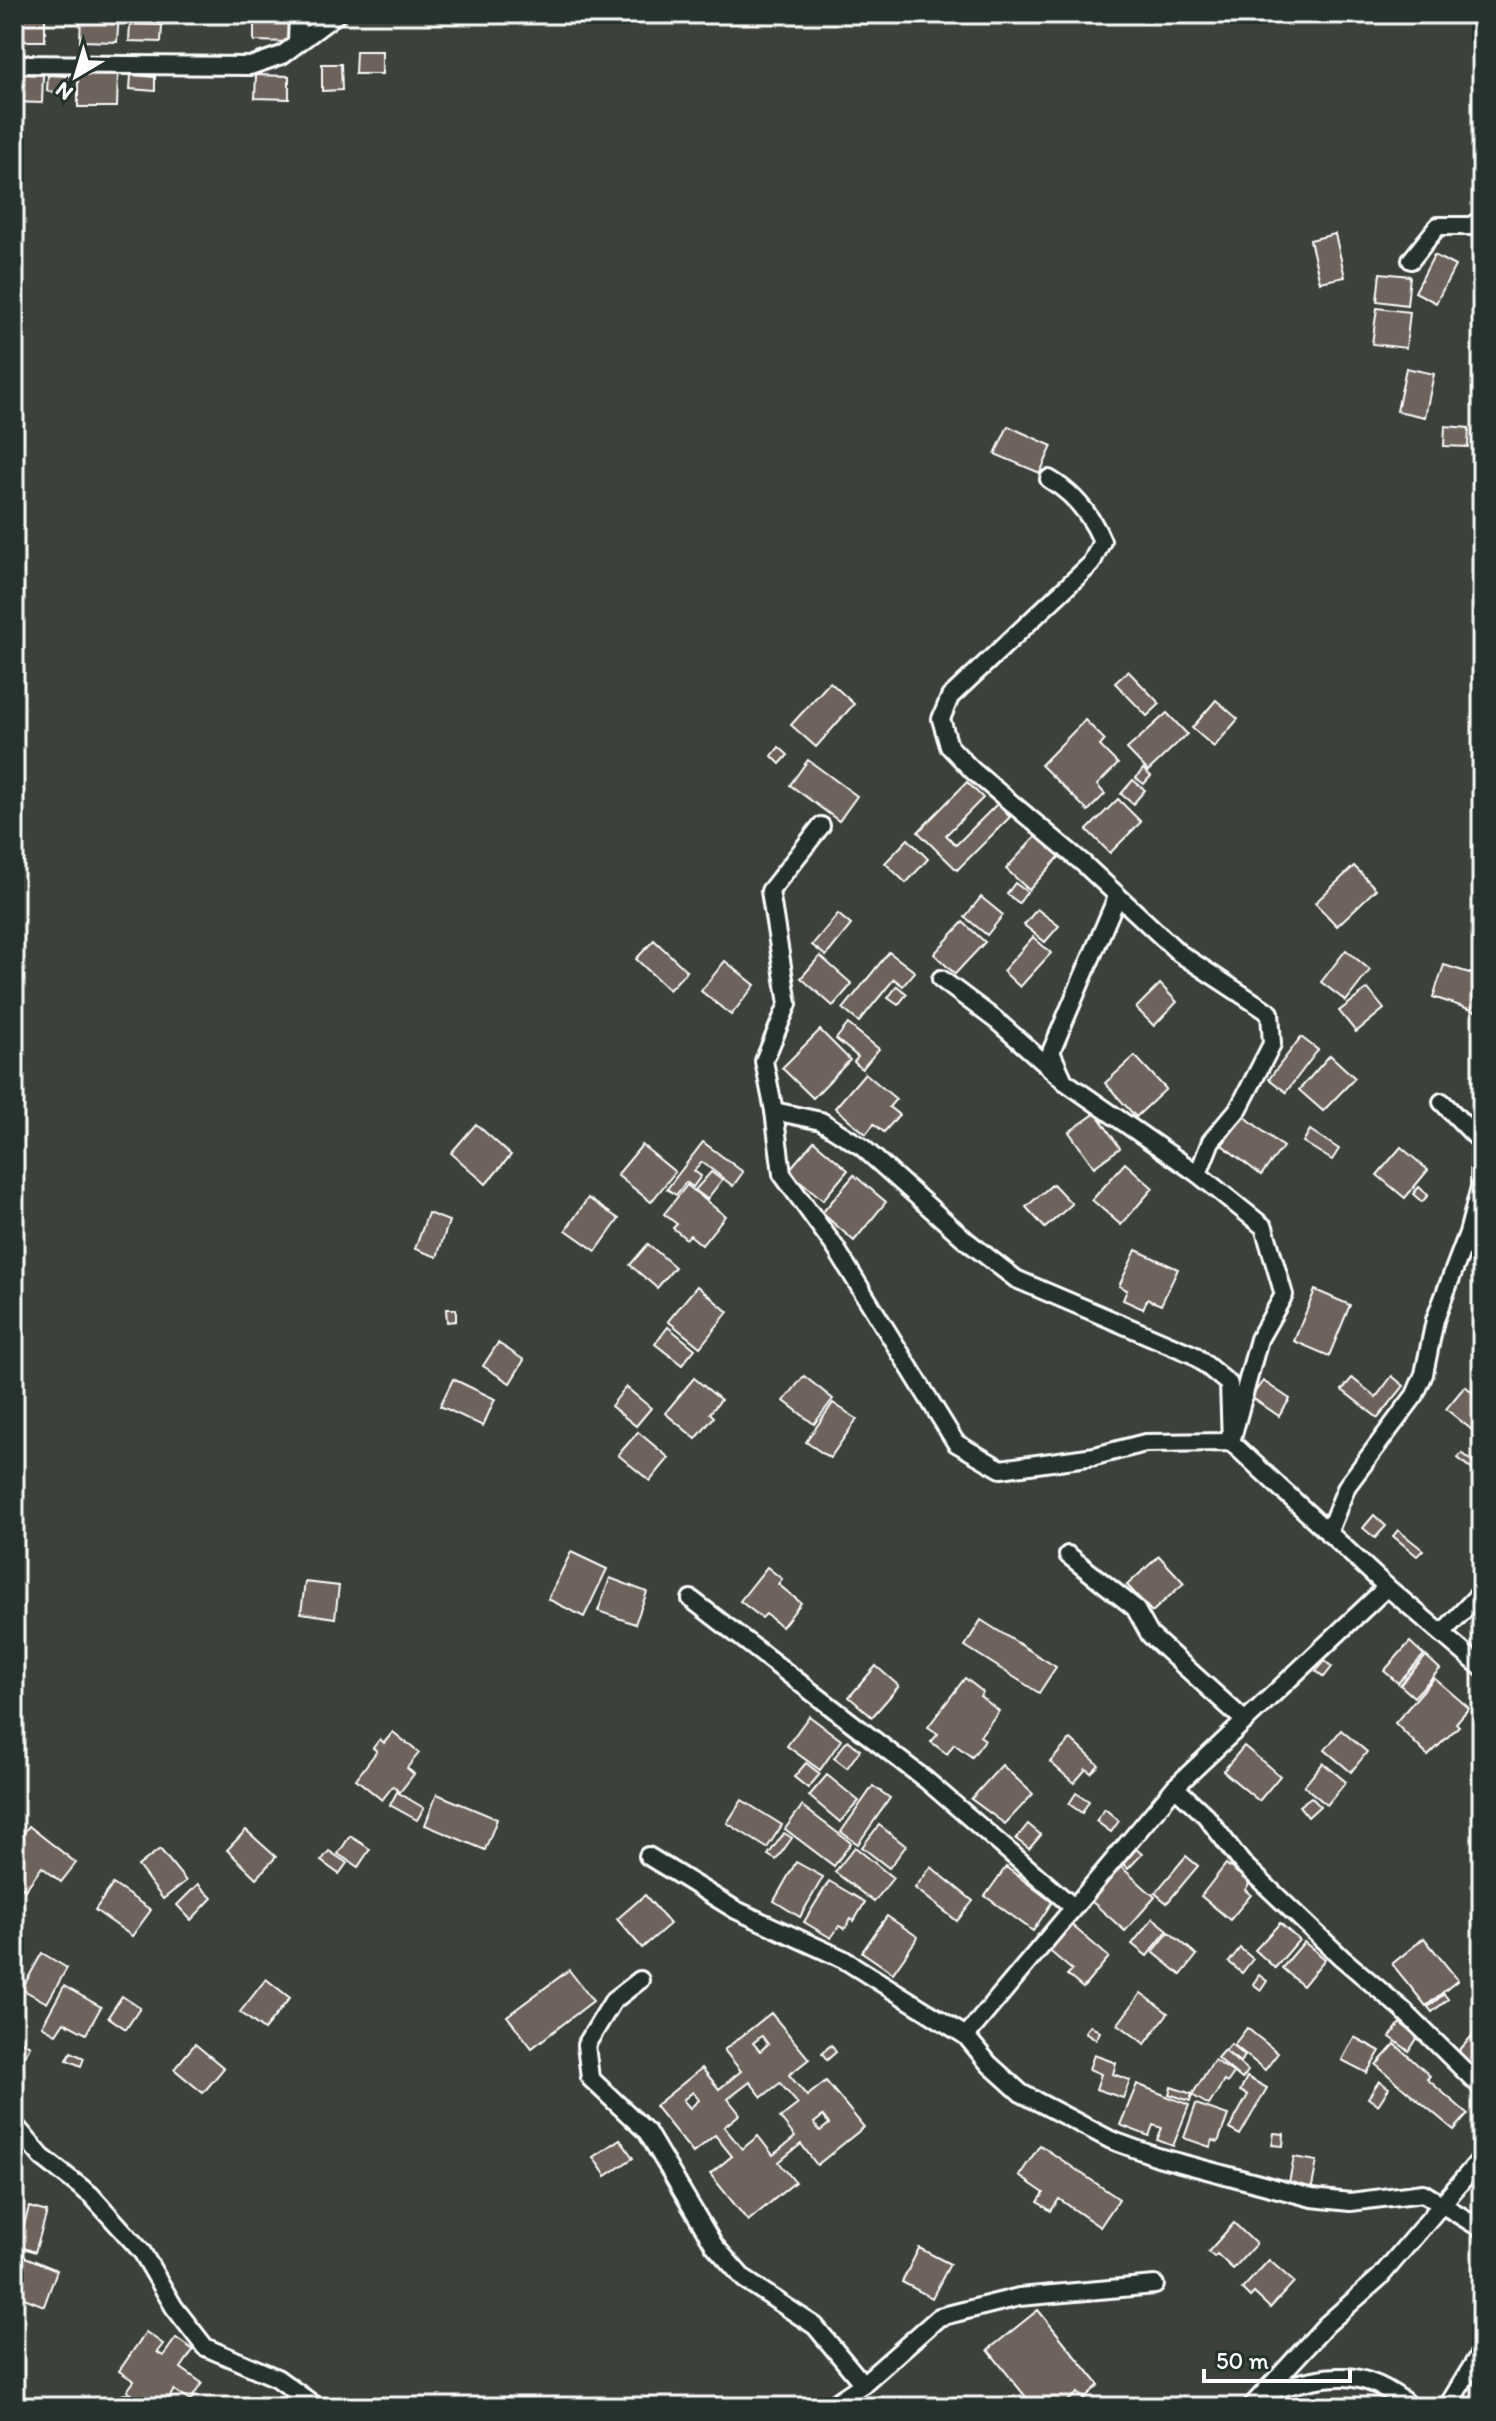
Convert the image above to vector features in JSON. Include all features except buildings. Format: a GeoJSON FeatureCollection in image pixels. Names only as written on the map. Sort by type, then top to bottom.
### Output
{"type":"FeatureCollection","features":[{"type":"Feature","properties":{"kind":"street"},"geometry":{"type":"LineString","coordinates":[[297,41],[298,14]]}},
{"type":"Feature","properties":{"kind":"street"},"geometry":{"type":"LineString","coordinates":[[14,64],[250,66],[282,55],[337,14]]}},
{"type":"Feature","properties":{"kind":"street"},"geometry":{"type":"LineString","coordinates":[[1411,260],[1438,226],[1471,226],[1482,219]]}},
{"type":"Feature","properties":{"kind":"street"},"geometry":{"type":"LineString","coordinates":[[1049,479],[1067,489],[1095,525],[1102,541],[1091,564],[950,697],[941,719],[949,746],[972,770],[1084,864],[1179,953],[1270,1013],[1272,1044],[1239,1108],[1211,1141],[1198,1174]]}},
{"type":"Feature","properties":{"kind":"street"},"geometry":{"type":"LineString","coordinates":[[821,826],[770,891],[788,1004],[764,1061],[782,1174],[835,1247],[956,1443],[1001,1469],[1095,1456],[1145,1443],[1231,1442],[1387,1587],[1482,1668]]}},
{"type":"Feature","properties":{"kind":"street"},"geometry":{"type":"LineString","coordinates":[[1064,1081],[1051,1052],[1117,897]]}},
{"type":"Feature","properties":{"kind":"street"},"geometry":{"type":"LineString","coordinates":[[941,979],[997,1021],[1064,1081],[1198,1174],[1264,1227],[1284,1295],[1259,1339],[1231,1442]]}},
{"type":"Feature","properties":{"kind":"street"},"geometry":{"type":"LineString","coordinates":[[1328,1533],[1347,1486],[1415,1395],[1424,1374],[1435,1320],[1468,1233],[1480,1187],[1482,1142],[1442,1102]]}},
{"type":"Feature","properties":{"kind":"street"},"geometry":{"type":"LineString","coordinates":[[774,1111],[821,1121],[862,1147],[967,1241],[1016,1279],[1194,1355],[1229,1384],[1231,1442]]}},
{"type":"Feature","properties":{"kind":"street"},"geometry":{"type":"LineString","coordinates":[[1068,1555],[1135,1608],[1150,1635],[1245,1721]]}},
{"type":"Feature","properties":{"kind":"street"},"geometry":{"type":"LineString","coordinates":[[966,2036],[1175,1787],[1387,1587]]}},
{"type":"Feature","properties":{"kind":"street"},"geometry":{"type":"LineString","coordinates":[[1443,1632],[1482,1591]]}},
{"type":"Feature","properties":{"kind":"street"},"geometry":{"type":"LineString","coordinates":[[691,1599],[926,1780],[1072,1906]]}},
{"type":"Feature","properties":{"kind":"street"},"geometry":{"type":"LineString","coordinates":[[1175,1787],[1206,1816],[1242,1863],[1342,1958],[1403,2010],[1482,2088]]}},
{"type":"Feature","properties":{"kind":"street"},"geometry":{"type":"LineString","coordinates":[[648,1856],[736,1910],[843,1959],[966,2036],[989,2064],[1021,2093],[1111,2140],[1158,2157],[1312,2198],[1350,2202],[1423,2193],[1482,2229]]}},
{"type":"Feature","properties":{"kind":"street"},"geometry":{"type":"LineString","coordinates":[[640,1980],[613,2001],[586,2045],[590,2078],[647,2132],[714,2245],[744,2279],[815,2326],[863,2384]]}},
{"type":"Feature","properties":{"kind":"street"},"geometry":{"type":"LineString","coordinates":[[14,2124],[42,2157],[91,2195],[142,2252],[174,2307],[205,2347],[277,2378],[317,2407]]}},
{"type":"Feature","properties":{"kind":"street"},"geometry":{"type":"LineString","coordinates":[[1251,2407],[1326,2325],[1380,2277],[1482,2157]]}},
{"type":"Feature","properties":{"kind":"street"},"geometry":{"type":"LineString","coordinates":[[829,2407],[863,2384],[939,2317],[1019,2297],[1155,2285]]}},
{"type":"Feature","properties":{"kind":"street"},"geometry":{"type":"LineString","coordinates":[[1447,2407],[1482,2350]]}},
{"type":"Feature","properties":{"kind":"street"},"geometry":{"type":"LineString","coordinates":[[1265,2393],[1329,2375],[1371,2381],[1411,2407]]}}]}
